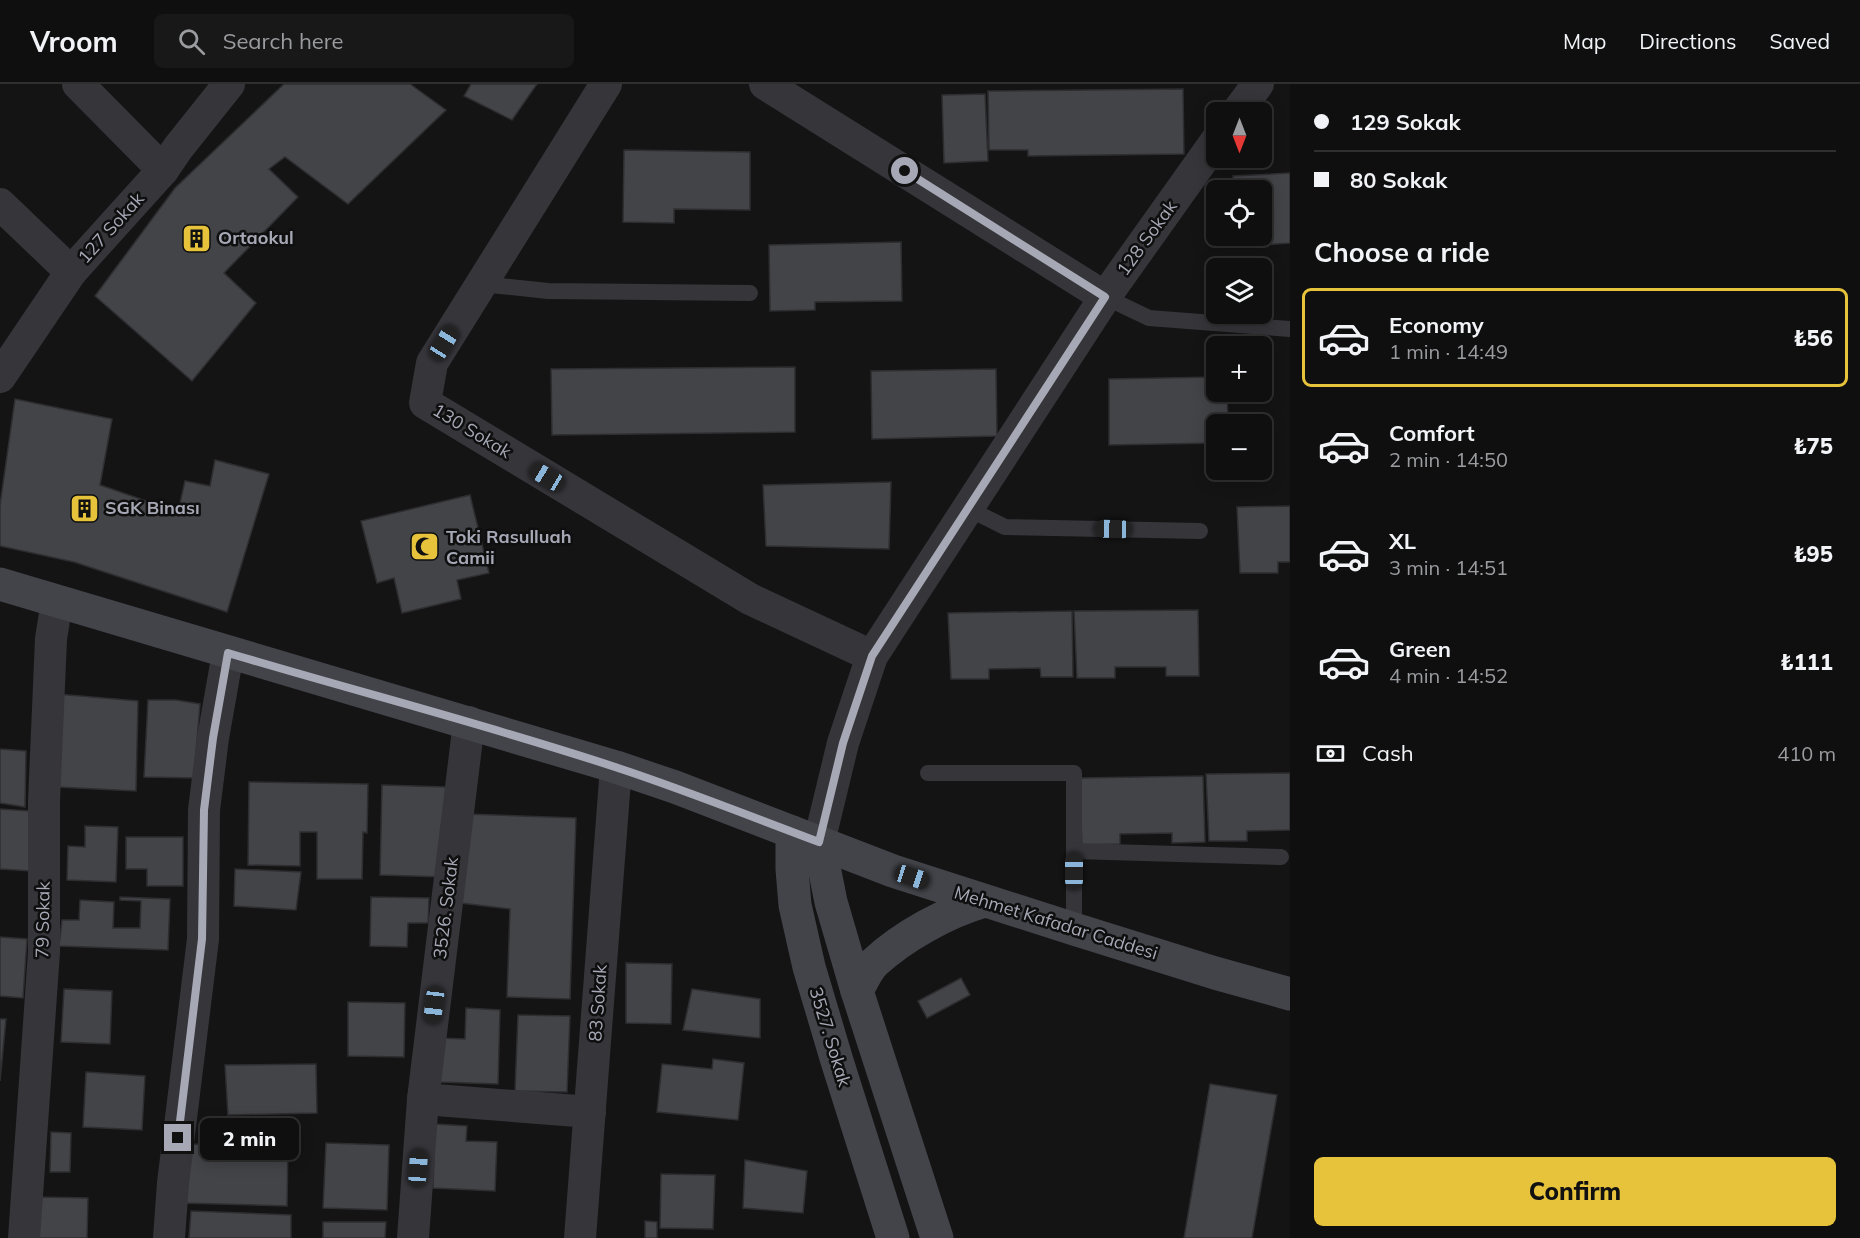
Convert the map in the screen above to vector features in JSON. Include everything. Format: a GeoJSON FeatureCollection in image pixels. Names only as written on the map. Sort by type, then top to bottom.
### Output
{"type":"FeatureCollection","features":[{"type":"Feature","properties":{"kind":"main road","name":"Mehmet Kafadar Caddesi"},"geometry":{"type":"LineString","coordinates":[[0,584],[616,767],[893,871],[1215,973],[1290,994]]}},
{"type":"Feature","properties":{"kind":"main road"},"geometry":{"type":"LineString","coordinates":[[806,837],[831,902],[856,991],[937,1238]]}},
{"type":"Feature","properties":{"kind":"main road","name":"3527. Sokak"},"geometry":{"type":"LineString","coordinates":[[806,837],[792,869],[795,906],[809,967],[893,1238]]}},
{"type":"Feature","properties":{"kind":"main road"},"geometry":{"type":"LineString","coordinates":[[856,991],[873,964],[896,946],[931,923],[962,908],[985,901]]}},
{"type":"Feature","properties":{"kind":"street"},"geometry":{"type":"LineString","coordinates":[[78,84],[163,170]]}},
{"type":"Feature","properties":{"kind":"street","name":"127 Sokak"},"geometry":{"type":"LineString","coordinates":[[0,377],[71,272],[163,170],[229,84]]}},
{"type":"Feature","properties":{"kind":"street","name":"130 Sokak"},"geometry":{"type":"LineString","coordinates":[[606,84],[432,363],[425,403],[750,599],[872,656]]}},
{"type":"Feature","properties":{"kind":"street"},"geometry":{"type":"LineString","coordinates":[[765,84],[1105,297]]}},
{"type":"Feature","properties":{"kind":"street"},"geometry":{"type":"LineString","coordinates":[[1244,102],[1258,84]]}},
{"type":"Feature","properties":{"kind":"street","name":"128 Sokak"},"geometry":{"type":"LineString","coordinates":[[806,837],[843,743],[872,656],[1105,297],[1206,155]]}},
{"type":"Feature","properties":{"kind":"street"},"geometry":{"type":"LineString","coordinates":[[0,204],[71,272]]}},
{"type":"Feature","properties":{"kind":"street","name":"79 Sokak"},"geometry":{"type":"LineString","coordinates":[[24,1238],[44,952],[44,801],[51,639],[57,601]]}},
{"type":"Feature","properties":{"kind":"street"},"geometry":{"type":"LineString","coordinates":[[169,1238],[173,1183],[202,939],[204,810],[213,738],[228,653]]}},
{"type":"Feature","properties":{"kind":"street","name":"3526. Sokak"},"geometry":{"type":"LineString","coordinates":[[413,1238],[423,1099],[469,722]]}},
{"type":"Feature","properties":{"kind":"street","name":"83 Sokak"},"geometry":{"type":"LineString","coordinates":[[580,1238],[616,767]]}},
{"type":"Feature","properties":{"kind":"street"},"geometry":{"type":"LineString","coordinates":[[423,1099],[590,1112]]}},
{"type":"Feature","properties":{"kind":"lane"},"geometry":{"type":"LineString","coordinates":[[481,284],[548,291],[750,293]]}},
{"type":"Feature","properties":{"kind":"lane"},"geometry":{"type":"LineString","coordinates":[[1105,297],[1149,318],[1290,328]]}},
{"type":"Feature","properties":{"kind":"lane"},"geometry":{"type":"LineString","coordinates":[[967,508],[1005,527],[1200,531]]}},
{"type":"Feature","properties":{"kind":"lane"},"geometry":{"type":"LineString","coordinates":[[928,773],[1074,773],[1074,929]]}},
{"type":"Feature","properties":{"kind":"lane"},"geometry":{"type":"LineString","coordinates":[[1074,851],[1281,857]]}},
{"type":"Feature","properties":{"kind":"building","name":"Ortaokul"},"geometry":{"type":"Polygon","coordinates":[[[284,84],[410,84],[446,110],[348,204],[285,157],[269,169],[298,197],[224,273],[256,303],[192,381],[95,296],[175,188],[284,84]]]}},
{"type":"Feature","properties":{"kind":"building"},"geometry":{"type":"Polygon","coordinates":[[[471,84],[537,84],[512,120],[464,96],[471,84]]]}},
{"type":"Feature","properties":{"kind":"building"},"geometry":{"type":"Polygon","coordinates":[[[1183,89],[1184,154],[1028,156],[1028,150],[989,150],[988,91],[1183,89]]]}},
{"type":"Feature","properties":{"kind":"building"},"geometry":{"type":"Polygon","coordinates":[[[985,94],[988,161],[944,163],[942,95],[985,94]]]}},
{"type":"Feature","properties":{"kind":"building"},"geometry":{"type":"Polygon","coordinates":[[[624,150],[750,152],[750,210],[674,209],[674,223],[623,222],[624,150]]]}},
{"type":"Feature","properties":{"kind":"building"},"geometry":{"type":"Polygon","coordinates":[[[1290,173],[1290,243],[1272,244],[1272,180],[1233,180],[1233,176],[1290,173]]]}},
{"type":"Feature","properties":{"kind":"building"},"geometry":{"type":"Polygon","coordinates":[[[901,242],[902,301],[815,302],[815,310],[770,311],[769,245],[901,242]]]}},
{"type":"Feature","properties":{"kind":"building"},"geometry":{"type":"Polygon","coordinates":[[[795,367],[795,432],[552,435],[551,369],[795,367]]]}},
{"type":"Feature","properties":{"kind":"building"},"geometry":{"type":"Polygon","coordinates":[[[996,369],[997,436],[872,439],[871,371],[996,369]]]}},
{"type":"Feature","properties":{"kind":"building"},"geometry":{"type":"Polygon","coordinates":[[[1206,377],[1206,402],[1227,402],[1228,414],[1206,414],[1206,443],[1109,445],[1109,379],[1206,377]]]}},
{"type":"Feature","properties":{"kind":"building","name":"SGK Binası"},"geometry":{"type":"Polygon","coordinates":[[[15,399],[112,419],[100,485],[178,512],[185,481],[210,486],[215,460],[269,474],[227,612],[74,562],[0,546],[0,505],[15,399]]]}},
{"type":"Feature","properties":{"kind":"building"},"geometry":{"type":"Polygon","coordinates":[[[891,482],[889,549],[766,546],[763,485],[891,482]]]}},
{"type":"Feature","properties":{"kind":"building","name":"Toki Rasulluah Camii"},"geometry":{"type":"Polygon","coordinates":[[[470,495],[489,573],[457,580],[461,599],[402,613],[394,578],[377,583],[361,521],[470,495]]]}},
{"type":"Feature","properties":{"kind":"building"},"geometry":{"type":"Polygon","coordinates":[[[1290,506],[1290,562],[1278,562],[1278,573],[1240,573],[1237,507],[1290,506]]]}},
{"type":"Feature","properties":{"kind":"building"},"geometry":{"type":"Polygon","coordinates":[[[1198,610],[1199,676],[1166,676],[1166,667],[1115,667],[1115,678],[1077,678],[1074,611],[1198,610]]]}},
{"type":"Feature","properties":{"kind":"building"},"geometry":{"type":"Polygon","coordinates":[[[1072,611],[1073,677],[1041,677],[1040,668],[989,669],[989,679],[951,679],[948,613],[1072,611]]]}},
{"type":"Feature","properties":{"kind":"building"},"geometry":{"type":"Polygon","coordinates":[[[57,694],[138,701],[136,791],[57,787],[57,694]]]}},
{"type":"Feature","properties":{"kind":"building"},"geometry":{"type":"Polygon","coordinates":[[[148,700],[176,700],[200,704],[194,778],[144,777],[148,700]]]}},
{"type":"Feature","properties":{"kind":"building"},"geometry":{"type":"Polygon","coordinates":[[[0,749],[26,751],[25,807],[0,803],[0,749]]]}},
{"type":"Feature","properties":{"kind":"building"},"geometry":{"type":"Polygon","coordinates":[[[1290,773],[1290,830],[1247,831],[1247,841],[1209,841],[1206,774],[1290,773]]]}},
{"type":"Feature","properties":{"kind":"building"},"geometry":{"type":"Polygon","coordinates":[[[1203,776],[1205,842],[1172,843],[1172,833],[1120,834],[1120,844],[1082,845],[1079,778],[1203,776]]]}},
{"type":"Feature","properties":{"kind":"building"},"geometry":{"type":"Polygon","coordinates":[[[249,782],[368,784],[367,833],[363,832],[362,879],[317,879],[317,832],[300,832],[300,866],[248,865],[249,782]]]}},
{"type":"Feature","properties":{"kind":"building"},"geometry":{"type":"Polygon","coordinates":[[[382,785],[446,787],[444,877],[380,875],[382,785]]]}},
{"type":"Feature","properties":{"kind":"building"},"geometry":{"type":"Polygon","coordinates":[[[0,809],[30,811],[31,871],[0,869],[0,809]]]}},
{"type":"Feature","properties":{"kind":"building"},"geometry":{"type":"Polygon","coordinates":[[[465,814],[576,818],[570,999],[507,997],[510,909],[461,903],[465,814]]]}},
{"type":"Feature","properties":{"kind":"building"},"geometry":{"type":"Polygon","coordinates":[[[85,826],[118,827],[116,882],[67,880],[68,846],[85,847],[85,826]]]}},
{"type":"Feature","properties":{"kind":"building"},"geometry":{"type":"Polygon","coordinates":[[[126,837],[183,837],[183,886],[147,886],[147,869],[126,869],[126,837]]]}},
{"type":"Feature","properties":{"kind":"building"},"geometry":{"type":"Polygon","coordinates":[[[235,869],[301,872],[296,910],[234,906],[235,869]]]}},
{"type":"Feature","properties":{"kind":"building"},"geometry":{"type":"Polygon","coordinates":[[[120,897],[170,899],[168,950],[59,946],[62,920],[79,920],[80,900],[114,902],[113,928],[140,928],[141,901],[120,900],[120,897]]]}},
{"type":"Feature","properties":{"kind":"building"},"geometry":{"type":"Polygon","coordinates":[[[371,897],[429,898],[428,923],[408,923],[407,947],[370,946],[371,897]]]}},
{"type":"Feature","properties":{"kind":"building"},"geometry":{"type":"Polygon","coordinates":[[[0,937],[27,939],[23,998],[0,996],[0,937]]]}},
{"type":"Feature","properties":{"kind":"building"},"geometry":{"type":"Polygon","coordinates":[[[626,963],[672,964],[671,1024],[626,1023],[626,963]]]}},
{"type":"Feature","properties":{"kind":"building"},"geometry":{"type":"Polygon","coordinates":[[[961,978],[970,995],[927,1018],[918,1001],[961,978]]]}},
{"type":"Feature","properties":{"kind":"building"},"geometry":{"type":"Polygon","coordinates":[[[64,989],[112,991],[110,1044],[61,1042],[64,989]]]}},
{"type":"Feature","properties":{"kind":"building"},"geometry":{"type":"Polygon","coordinates":[[[692,989],[760,999],[760,1038],[683,1030],[692,989]]]}},
{"type":"Feature","properties":{"kind":"building"},"geometry":{"type":"Polygon","coordinates":[[[348,1002],[405,1003],[404,1057],[348,1056],[348,1002]]]}},
{"type":"Feature","properties":{"kind":"building"},"geometry":{"type":"Polygon","coordinates":[[[466,1008],[500,1010],[498,1084],[438,1082],[440,1038],[465,1039],[466,1008]]]}},
{"type":"Feature","properties":{"kind":"building"},"geometry":{"type":"Polygon","coordinates":[[[518,1015],[570,1016],[567,1092],[515,1091],[518,1015]]]}},
{"type":"Feature","properties":{"kind":"building"},"geometry":{"type":"Polygon","coordinates":[[[0,1019],[6,1019],[0,1081],[0,1019]]]}},
{"type":"Feature","properties":{"kind":"building"},"geometry":{"type":"Polygon","coordinates":[[[713,1059],[744,1063],[738,1120],[657,1112],[662,1064],[712,1069],[713,1059]]]}},
{"type":"Feature","properties":{"kind":"building"},"geometry":{"type":"Polygon","coordinates":[[[316,1064],[317,1113],[228,1115],[225,1065],[316,1064]]]}},
{"type":"Feature","properties":{"kind":"building"},"geometry":{"type":"Polygon","coordinates":[[[86,1072],[145,1076],[142,1130],[83,1127],[86,1072]]]}},
{"type":"Feature","properties":{"kind":"building"},"geometry":{"type":"Polygon","coordinates":[[[1210,1084],[1277,1095],[1252,1238],[1184,1238],[1210,1084]]]}},
{"type":"Feature","properties":{"kind":"building"},"geometry":{"type":"Polygon","coordinates":[[[435,1124],[467,1126],[466,1141],[497,1142],[495,1191],[433,1188],[435,1124]]]}},
{"type":"Feature","properties":{"kind":"building"},"geometry":{"type":"Polygon","coordinates":[[[51,1132],[71,1133],[70,1172],[50,1172],[51,1132]]]}},
{"type":"Feature","properties":{"kind":"building"},"geometry":{"type":"Polygon","coordinates":[[[326,1143],[389,1145],[387,1210],[323,1208],[326,1143]]]}},
{"type":"Feature","properties":{"kind":"building"},"geometry":{"type":"Polygon","coordinates":[[[183,1144],[288,1146],[287,1206],[182,1203],[183,1144]]]}},
{"type":"Feature","properties":{"kind":"building"},"geometry":{"type":"Polygon","coordinates":[[[745,1160],[807,1171],[803,1213],[743,1208],[745,1160]]]}},
{"type":"Feature","properties":{"kind":"building"},"geometry":{"type":"Polygon","coordinates":[[[661,1174],[715,1175],[713,1229],[660,1228],[661,1174]]]}},
{"type":"Feature","properties":{"kind":"building"},"geometry":{"type":"Polygon","coordinates":[[[38,1197],[88,1198],[87,1238],[37,1238],[38,1197]]]}},
{"type":"Feature","properties":{"kind":"building"},"geometry":{"type":"Polygon","coordinates":[[[191,1211],[291,1215],[291,1238],[189,1238],[191,1211]]]}},
{"type":"Feature","properties":{"kind":"building"},"geometry":{"type":"Polygon","coordinates":[[[645,1221],[657,1222],[657,1238],[645,1238],[645,1221]]]}},
{"type":"Feature","properties":{"kind":"building"},"geometry":{"type":"Polygon","coordinates":[[[323,1222],[386,1222],[385,1238],[323,1238],[323,1222]]]}},
{"type":"Feature","properties":{"kind":"place","name":"Ortaokul"},"geometry":{"type":"Point","coordinates":[197,238]}},
{"type":"Feature","properties":{"kind":"place","name":"SGK Binası"},"geometry":{"type":"Point","coordinates":[84,508]}},
{"type":"Feature","properties":{"kind":"place","name":"Toki Rasulluah Camii"},"geometry":{"type":"Point","coordinates":[425,547]}},
{"type":"Feature","properties":{"kind":"route"},"geometry":{"type":"LineString","coordinates":[[178,1138],[202,939],[204,810],[213,738],[228,653],[616,767],[819,842],[843,743],[872,656],[1105,297],[905,171]]}}]}
